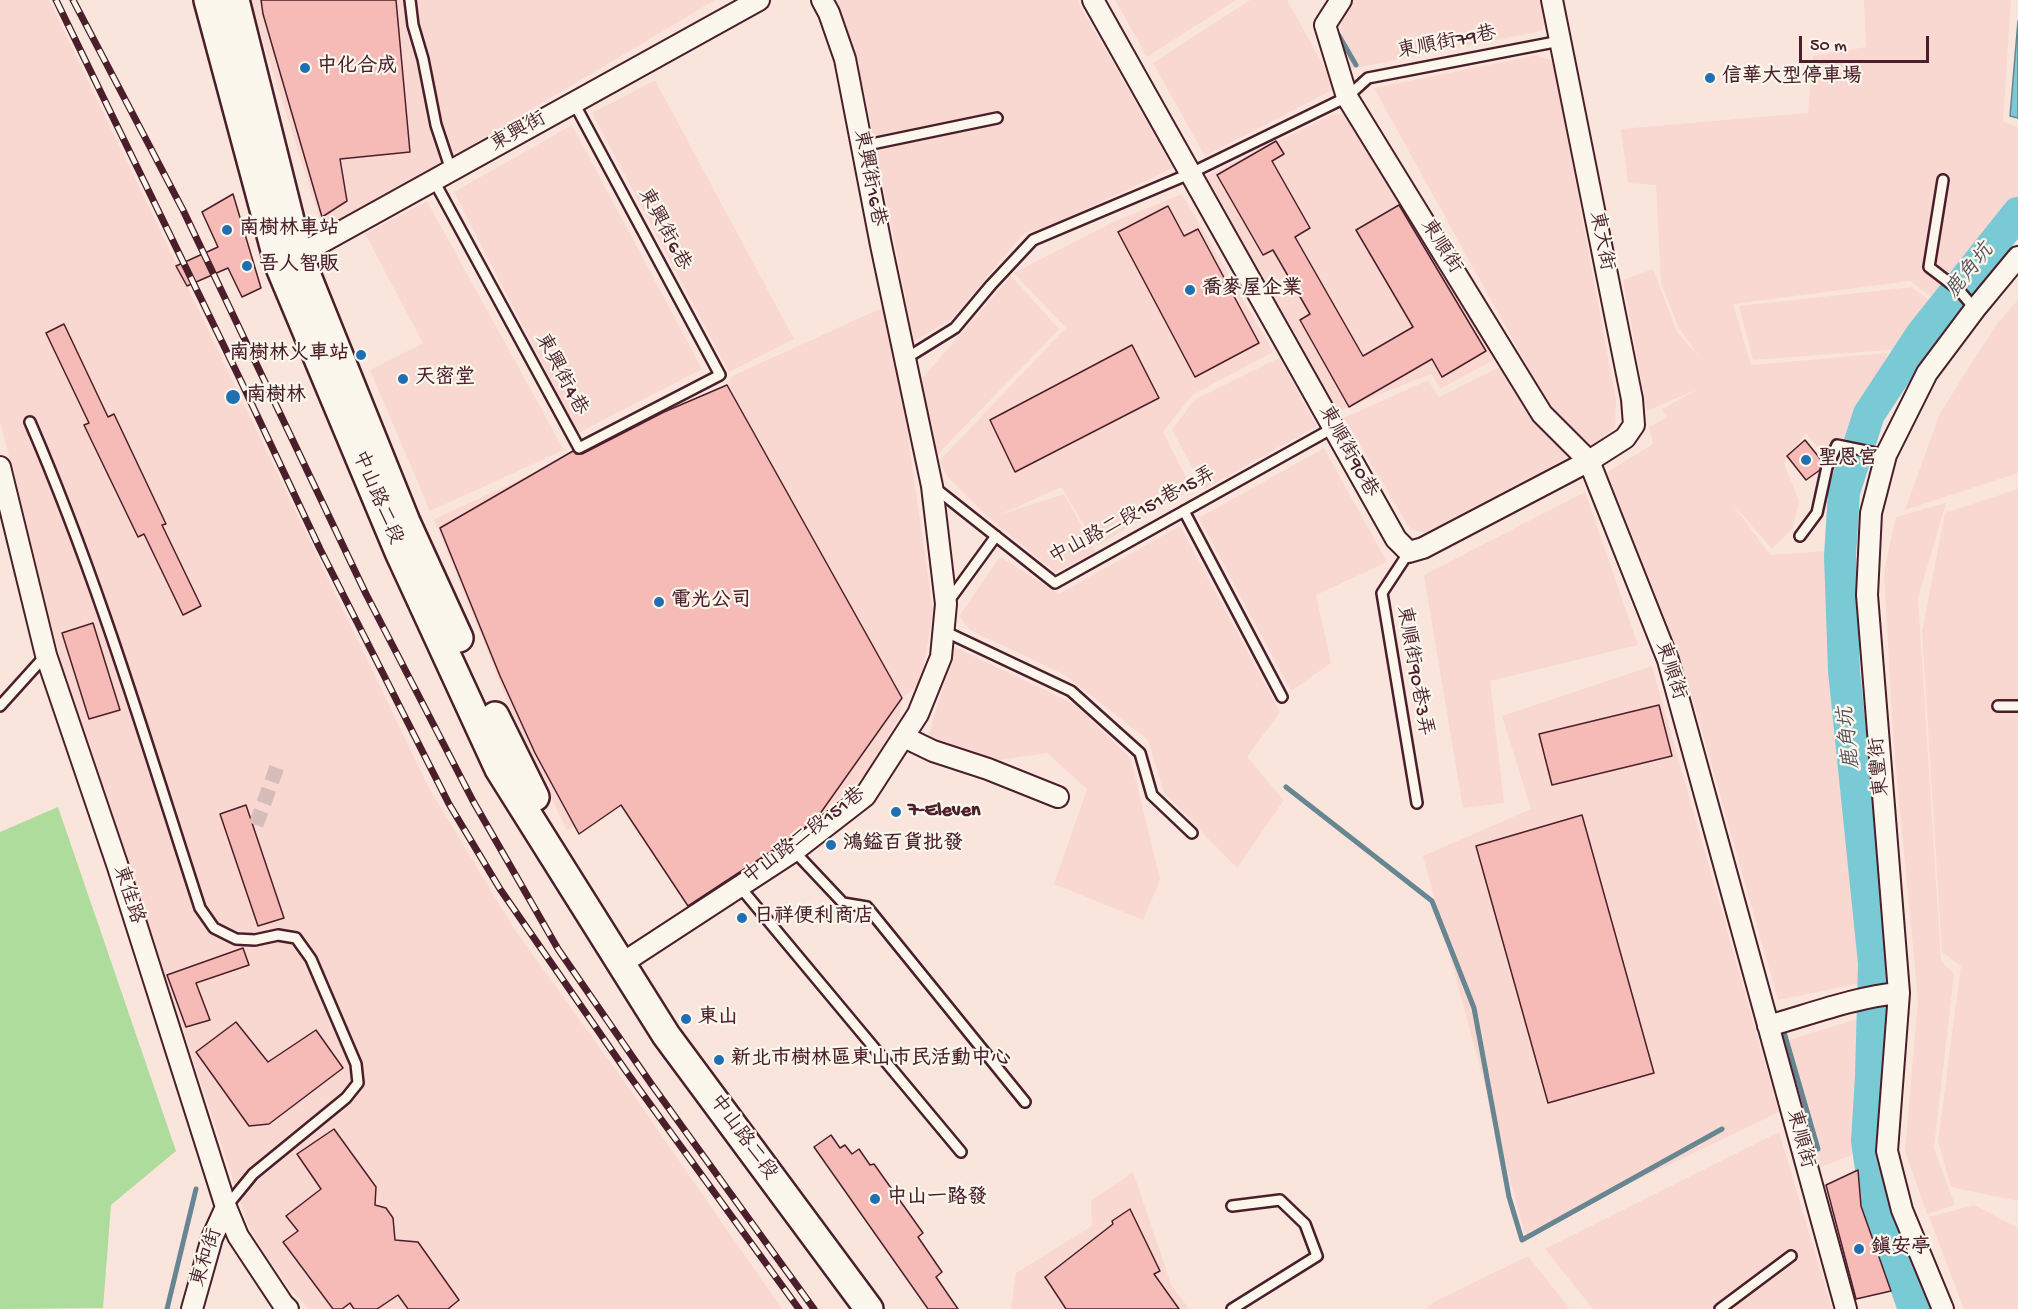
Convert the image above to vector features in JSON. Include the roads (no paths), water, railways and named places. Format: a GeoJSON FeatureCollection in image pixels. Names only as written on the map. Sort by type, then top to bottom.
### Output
{"type":"FeatureCollection","features":[{"type":"Feature","properties":{"kind":"main road","name":"中山路二段"},"geometry":{"type":"LineString","coordinates":[[208,0],[289,261],[504,737],[621,964],[666,1035],[868,1309]]}},
{"type":"Feature","properties":{"kind":"main road","name":"中山路二段"},"geometry":{"type":"LineString","coordinates":[[235,0],[289,261]]}},
{"type":"Feature","properties":{"kind":"street","name":"東興街"},"geometry":{"type":"LineString","coordinates":[[289,261],[759,0]]}},
{"type":"Feature","properties":{"kind":"street","name":"東興街16巷"},"geometry":{"type":"LineString","coordinates":[[822,0],[845,58],[932,486]]}},
{"type":"Feature","properties":{"kind":"street"},"geometry":{"type":"LineString","coordinates":[[1093,0],[1189,174]]}},
{"type":"Feature","properties":{"kind":"street","name":"東順街"},"geometry":{"type":"LineString","coordinates":[[1341,0],[1325,25],[1347,97],[1542,414],[1589,461],[1668,660],[1846,1309]]}},
{"type":"Feature","properties":{"kind":"street","name":"東大街"},"geometry":{"type":"LineString","coordinates":[[1552,0],[1632,399],[1634,425],[1625,438],[1589,461]]}},
{"type":"Feature","properties":{"kind":"street","name":"東順街90巷"},"geometry":{"type":"LineString","coordinates":[[1189,174],[1396,539],[1408,552]]}},
{"type":"Feature","properties":{"kind":"street","name":"東豐街"},"geometry":{"type":"LineString","coordinates":[[1943,1309],[1902,1210],[1887,1151],[1893,994],[1867,595],[1872,513],[1886,455],[1928,373],[1975,309],[2018,257]]}},
{"type":"Feature","properties":{"kind":"street"},"geometry":{"type":"LineString","coordinates":[[1408,552],[1423,548],[1589,461]]}},
{"type":"Feature","properties":{"kind":"street","name":"東佳路"},"geometry":{"type":"LineString","coordinates":[[0,467],[46,655],[118,867],[226,1207],[238,1236],[288,1309]]}},
{"type":"Feature","properties":{"kind":"street","name":"中山路二段151巷"},"geometry":{"type":"LineString","coordinates":[[621,964],[794,851],[865,796],[904,737],[918,714],[941,657],[944,631],[946,604],[932,486]]}},
{"type":"Feature","properties":{"kind":"street"},"geometry":{"type":"LineString","coordinates":[[904,737],[933,751],[988,769],[1058,797]]}},
{"type":"Feature","properties":{"kind":"street"},"geometry":{"type":"LineString","coordinates":[[1768,1026],[1893,994]]}},
{"type":"Feature","properties":{"kind":"street","name":"東和街"},"geometry":{"type":"LineString","coordinates":[[192,1309],[212,1238],[226,1207]]}},
{"type":"Feature","properties":{"kind":"lane"},"geometry":{"type":"LineString","coordinates":[[411,0],[413,25],[423,59],[436,125],[442,175]]}},
{"type":"Feature","properties":{"kind":"lane","name":"東順街79巷"},"geometry":{"type":"LineString","coordinates":[[1347,97],[1368,78],[1560,41]]}},
{"type":"Feature","properties":{"kind":"lane"},"geometry":{"type":"LineString","coordinates":[[905,359],[955,328],[1033,240],[1189,174],[1347,97]]}},
{"type":"Feature","properties":{"kind":"lane","name":"東興街6巷"},"geometry":{"type":"LineString","coordinates":[[574,103],[720,375]]}},
{"type":"Feature","properties":{"kind":"lane"},"geometry":{"type":"LineString","coordinates":[[862,146],[998,118]]}},
{"type":"Feature","properties":{"kind":"lane","name":"東興街4巷"},"geometry":{"type":"LineString","coordinates":[[442,175],[579,448],[720,375]]}},
{"type":"Feature","properties":{"kind":"lane"},"geometry":{"type":"LineString","coordinates":[[1943,180],[1929,267],[1959,290],[1975,309]]}},
{"type":"Feature","properties":{"kind":"lane"},"geometry":{"type":"LineString","coordinates":[[30,422],[55,480],[107,625],[200,908],[214,928],[236,939],[255,940],[278,935],[296,938],[311,959],[356,1064],[358,1083],[346,1098],[253,1174],[226,1207]]}},
{"type":"Feature","properties":{"kind":"lane","name":"中山路二段151巷15弄"},"geometry":{"type":"LineString","coordinates":[[932,486],[1055,583],[1333,428]]}},
{"type":"Feature","properties":{"kind":"lane"},"geometry":{"type":"LineString","coordinates":[[1800,536],[1817,513],[1827,467],[1837,445],[1886,455]]}},
{"type":"Feature","properties":{"kind":"lane"},"geometry":{"type":"LineString","coordinates":[[1184,511],[1282,697]]}},
{"type":"Feature","properties":{"kind":"lane"},"geometry":{"type":"LineString","coordinates":[[946,604],[996,536]]}},
{"type":"Feature","properties":{"kind":"lane","name":"東順街90巷3弄"},"geometry":{"type":"LineString","coordinates":[[1408,552],[1382,593],[1417,803]]}},
{"type":"Feature","properties":{"kind":"lane"},"geometry":{"type":"LineString","coordinates":[[944,631],[1071,691],[1140,753],[1152,795],[1192,833]]}},
{"type":"Feature","properties":{"kind":"lane"},"geometry":{"type":"LineString","coordinates":[[0,706],[46,655]]}},
{"type":"Feature","properties":{"kind":"lane"},"geometry":{"type":"LineString","coordinates":[[1998,706],[2018,706]]}},
{"type":"Feature","properties":{"kind":"lane"},"geometry":{"type":"LineString","coordinates":[[794,851],[843,903],[867,907],[1025,1102]]}},
{"type":"Feature","properties":{"kind":"lane"},"geometry":{"type":"LineString","coordinates":[[740,887],[961,1152]]}},
{"type":"Feature","properties":{"kind":"lane"},"geometry":{"type":"LineString","coordinates":[[1232,1206],[1280,1200],[1305,1224],[1317,1256],[1232,1309]]}},
{"type":"Feature","properties":{"kind":"lane"},"geometry":{"type":"LineString","coordinates":[[1720,1309],[1791,1256]]}},
{"type":"Feature","properties":{"kind":"water"},"geometry":{"type":"Polygon","coordinates":[[[2018,21],[2018,118],[2010,116],[2018,21]]]}},
{"type":"Feature","properties":{"kind":"waterway"},"geometry":{"type":"LineString","coordinates":[[1338,34],[1356,65]]}},
{"type":"Feature","properties":{"kind":"waterway","name":"鹿角坑"},"geometry":{"type":"LineString","coordinates":[[1914,1309],[1876,1203],[1867,1141],[1874,963],[1844,671],[1840,556],[1844,492],[1869,414],[1921,335],[2018,213]]}},
{"type":"Feature","properties":{"kind":"waterway"},"geometry":{"type":"LineString","coordinates":[[1286,787],[1432,901],[1474,1008],[1509,1197],[1522,1240],[1722,1129]]}},
{"type":"Feature","properties":{"kind":"waterway"},"geometry":{"type":"LineString","coordinates":[[1784,1032],[1818,1149]]}},
{"type":"Feature","properties":{"kind":"waterway"},"geometry":{"type":"LineString","coordinates":[[167,1309],[196,1189]]}},
{"type":"Feature","properties":{"kind":"tunnel"},"geometry":{"type":"LineString","coordinates":[[256,825],[278,764]]}},
{"type":"Feature","properties":{"kind":"railway"},"geometry":{"type":"LineString","coordinates":[[56,0],[320,549],[449,804],[500,889],[626,1071],[799,1309]]}},
{"type":"Feature","properties":{"kind":"railway"},"geometry":{"type":"LineString","coordinates":[[73,0],[183,210],[366,594],[473,801],[558,949],[652,1085],[814,1309]]}},
{"type":"Feature","properties":{"kind":"place","name":"中化合成"},"geometry":{"type":"Point","coordinates":[305,68]}},
{"type":"Feature","properties":{"kind":"place","name":"信華大型停車場"},"geometry":{"type":"Point","coordinates":[1710,78]}},
{"type":"Feature","properties":{"kind":"place","name":"南樹林車站"},"geometry":{"type":"Point","coordinates":[227,230]}},
{"type":"Feature","properties":{"kind":"place","name":"吾人智販"},"geometry":{"type":"Point","coordinates":[247,266]}},
{"type":"Feature","properties":{"kind":"place","name":"喬麥屋企業"},"geometry":{"type":"Point","coordinates":[1190,290]}},
{"type":"Feature","properties":{"kind":"place","name":"南樹林火車站"},"geometry":{"type":"Point","coordinates":[361,355]}},
{"type":"Feature","properties":{"kind":"place","name":"天密堂"},"geometry":{"type":"Point","coordinates":[403,379]}},
{"type":"Feature","properties":{"kind":"place","name":"南樹林"},"geometry":{"type":"Point","coordinates":[233,397]}},
{"type":"Feature","properties":{"kind":"place","name":"聖恩宮"},"geometry":{"type":"Point","coordinates":[1806,460]}},
{"type":"Feature","properties":{"kind":"place","name":"電光公司"},"geometry":{"type":"Point","coordinates":[659,602]}},
{"type":"Feature","properties":{"kind":"place","name":"7-Eleven"},"geometry":{"type":"Point","coordinates":[896,812]}},
{"type":"Feature","properties":{"kind":"place","name":"鴻鎰百貨批發"},"geometry":{"type":"Point","coordinates":[831,845]}},
{"type":"Feature","properties":{"kind":"place","name":"日祥便利商店"},"geometry":{"type":"Point","coordinates":[742,918]}},
{"type":"Feature","properties":{"kind":"place","name":"東山"},"geometry":{"type":"Point","coordinates":[686,1019]}},
{"type":"Feature","properties":{"kind":"place","name":"新北市樹林區東山市民活動中心"},"geometry":{"type":"Point","coordinates":[719,1060]}},
{"type":"Feature","properties":{"kind":"place","name":"中山一路發"},"geometry":{"type":"Point","coordinates":[875,1199]}},
{"type":"Feature","properties":{"kind":"place","name":"鎮安亭"},"geometry":{"type":"Point","coordinates":[1859,1249]}}]}
